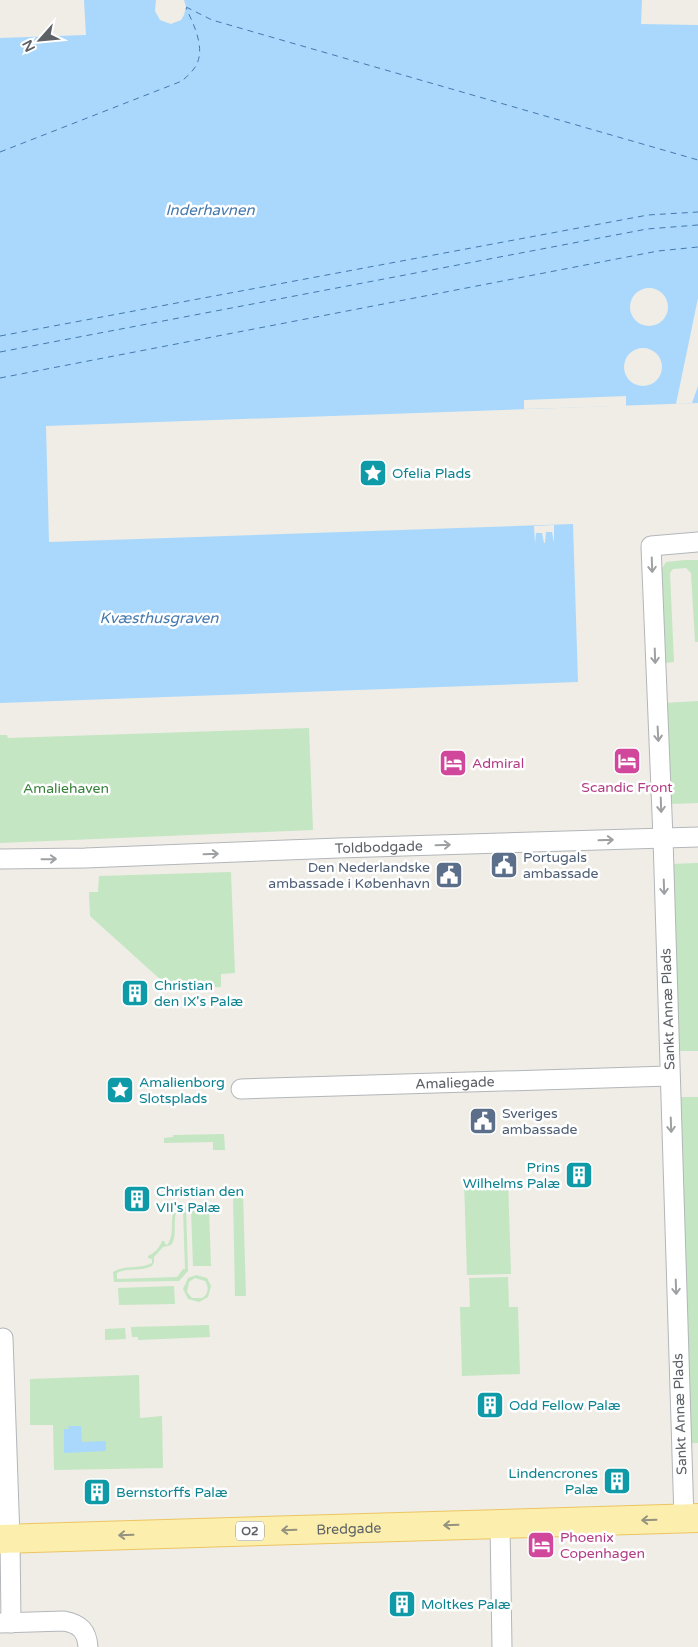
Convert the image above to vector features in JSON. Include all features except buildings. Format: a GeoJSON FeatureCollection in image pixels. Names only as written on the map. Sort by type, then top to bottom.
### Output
{"type":"FeatureCollection","features":[{"type":"Feature","properties":{"kind":"main road","name":"Bredgade"},"geometry":{"type":"LineString","coordinates":[[5,1539],[691,1519]]}},
{"type":"Feature","properties":{"kind":"street","name":"Sankt Annæ Plads"},"geometry":{"type":"LineString","coordinates":[[691,1519],[670,1076],[663,838],[651,546],[698,542]]}},
{"type":"Feature","properties":{"kind":"street","name":"Toldbodgade"},"geometry":{"type":"LineString","coordinates":[[0,860],[698,837]]}},
{"type":"Feature","properties":{"kind":"street","name":"Amaliegade"},"geometry":{"type":"LineString","coordinates":[[241,1089],[670,1076]]}},
{"type":"Feature","properties":{"kind":"street"},"geometry":{"type":"LineString","coordinates":[[3,1338],[5,1623],[64,1621],[74,1623],[84,1630],[88,1647]]}},
{"type":"Feature","properties":{"kind":"street"},"geometry":{"type":"LineString","coordinates":[[500,1524],[502,1647]]}},
{"type":"Feature","properties":{"kind":"green space"},"geometry":{"type":"Polygon","coordinates":[[[698,560],[698,642],[695,642],[691,573],[686,568],[673,569],[670,573],[674,662],[664,663],[661,570],[666,562],[698,560]]]}},
{"type":"Feature","properties":{"kind":"green space"},"geometry":{"type":"Polygon","coordinates":[[[698,701],[698,803],[669,804],[664,703],[698,701]]]}},
{"type":"Feature","properties":{"kind":"green space","name":"Amaliehaven"},"geometry":{"type":"Polygon","coordinates":[[[309,728],[313,830],[0,843],[0,735],[7,735],[8,738],[309,728]]]}},
{"type":"Feature","properties":{"kind":"green space"},"geometry":{"type":"Polygon","coordinates":[[[698,863],[698,1051],[680,1051],[674,1046],[670,864],[698,863]]]}},
{"type":"Feature","properties":{"kind":"green space"},"geometry":{"type":"Polygon","coordinates":[[[231,872],[235,973],[221,974],[221,987],[172,990],[90,916],[89,892],[98,892],[99,876],[231,872]]]}},
{"type":"Feature","properties":{"kind":"green space"},"geometry":{"type":"Polygon","coordinates":[[[681,1097],[698,1097],[698,1443],[692,1443],[688,1438],[676,1102],[681,1097]]]}},
{"type":"Feature","properties":{"kind":"green space"},"geometry":{"type":"Polygon","coordinates":[[[224,1134],[225,1150],[213,1150],[213,1142],[164,1143],[164,1138],[173,1137],[173,1135],[224,1134]]]}},
{"type":"Feature","properties":{"kind":"green space"},"geometry":{"type":"Polygon","coordinates":[[[508,1179],[511,1274],[467,1275],[464,1181],[508,1179]]]}},
{"type":"Feature","properties":{"kind":"green space"},"geometry":{"type":"Polygon","coordinates":[[[233,1194],[243,1194],[246,1296],[235,1296],[233,1194]]]}},
{"type":"Feature","properties":{"kind":"green space"},"geometry":{"type":"Polygon","coordinates":[[[186,1206],[188,1271],[179,1281],[114,1282],[113,1272],[123,1268],[152,1263],[152,1259],[148,1258],[148,1256],[156,1250],[162,1241],[166,1245],[168,1244],[175,1207],[186,1206]],[[177,1209],[174,1237],[171,1245],[163,1247],[154,1257],[152,1266],[143,1269],[121,1271],[117,1273],[117,1279],[177,1277],[185,1269],[183,1209],[177,1209]]]}},
{"type":"Feature","properties":{"kind":"green space"},"geometry":{"type":"Polygon","coordinates":[[[191,1209],[209,1209],[211,1266],[193,1266],[191,1209]]]}},
{"type":"Feature","properties":{"kind":"green space"},"geometry":{"type":"Polygon","coordinates":[[[196,1275],[207,1278],[211,1286],[208,1297],[199,1302],[188,1299],[183,1289],[188,1278],[196,1275]],[[195,1278],[189,1282],[187,1292],[192,1298],[202,1298],[206,1294],[208,1288],[205,1281],[195,1278]]]}},
{"type":"Feature","properties":{"kind":"green space"},"geometry":{"type":"Polygon","coordinates":[[[508,1277],[509,1307],[518,1307],[520,1374],[462,1376],[460,1307],[470,1307],[469,1278],[508,1277]]]}},
{"type":"Feature","properties":{"kind":"green space"},"geometry":{"type":"Polygon","coordinates":[[[174,1286],[175,1304],[119,1305],[118,1288],[174,1286]]]}},
{"type":"Feature","properties":{"kind":"green space"},"geometry":{"type":"Polygon","coordinates":[[[209,1325],[210,1337],[138,1340],[138,1337],[132,1337],[131,1327],[209,1325]]]}},
{"type":"Feature","properties":{"kind":"green space"},"geometry":{"type":"Polygon","coordinates":[[[125,1328],[126,1339],[105,1340],[105,1329],[125,1328]]]}},
{"type":"Feature","properties":{"kind":"green space"},"geometry":{"type":"Polygon","coordinates":[[[139,1375],[140,1418],[162,1416],[163,1468],[54,1470],[53,1425],[30,1425],[30,1379],[139,1375]]]}},
{"type":"Feature","properties":{"kind":"water","name":"Inderhavnen"},"geometry":{"type":"Polygon","coordinates":[[[84,0],[642,0],[641,24],[698,25],[698,403],[46,426],[49,542],[573,524],[578,682],[0,703],[0,38],[86,35],[84,0]]]}},
{"type":"Feature","properties":{"kind":"water"},"geometry":{"type":"Polygon","coordinates":[[[68,1426],[81,1426],[82,1442],[106,1441],[106,1451],[64,1453],[64,1429],[69,1429],[68,1426]]]}},
{"type":"Feature","properties":{"kind":"pier"},"geometry":{"type":"Polygon","coordinates":[[[156,0],[184,0],[186,7],[181,20],[171,24],[160,20],[155,11],[156,0]]]}},
{"type":"Feature","properties":{"kind":"pier"},"geometry":{"type":"Polygon","coordinates":[[[649,288],[663,293],[668,307],[663,321],[649,326],[635,321],[630,307],[635,293],[649,288]]]}},
{"type":"Feature","properties":{"kind":"pier"},"geometry":{"type":"Polygon","coordinates":[[[698,298],[698,386],[692,403],[676,404],[698,298]]]}},
{"type":"Feature","properties":{"kind":"pier"},"geometry":{"type":"Polygon","coordinates":[[[643,348],[657,353],[662,367],[657,381],[643,386],[629,381],[624,367],[629,353],[643,348]]]}},
{"type":"Feature","properties":{"kind":"pier"},"geometry":{"type":"Polygon","coordinates":[[[626,396],[626,406],[524,409],[524,400],[626,396]]]}},
{"type":"Feature","properties":{"kind":"pier"},"geometry":{"type":"Polygon","coordinates":[[[554,525],[554,543],[552,532],[546,532],[545,543],[542,533],[536,533],[535,544],[534,526],[554,525]]]}},
{"type":"Feature","properties":{"kind":"ferry route"},"geometry":{"type":"LineString","coordinates":[[186,7],[212,20],[698,160]]}},
{"type":"Feature","properties":{"kind":"ferry route"},"geometry":{"type":"LineString","coordinates":[[0,152],[182,81],[193,70],[199,55],[198,39],[186,8]]}},
{"type":"Feature","properties":{"kind":"ferry route"},"geometry":{"type":"LineString","coordinates":[[0,336],[648,215],[698,212]]}},
{"type":"Feature","properties":{"kind":"ferry route"},"geometry":{"type":"LineString","coordinates":[[0,352],[647,229],[698,225]]}},
{"type":"Feature","properties":{"kind":"ferry route"},"geometry":{"type":"LineString","coordinates":[[0,378],[658,251],[698,247]]}},
{"type":"Feature","properties":{"kind":"place","name":"Ofelia Plads"},"geometry":{"type":"Point","coordinates":[373,473]}},
{"type":"Feature","properties":{"kind":"place","name":"Scandic Front"},"geometry":{"type":"Point","coordinates":[627,761]}},
{"type":"Feature","properties":{"kind":"place","name":"Admiral"},"geometry":{"type":"Point","coordinates":[453,763]}},
{"type":"Feature","properties":{"kind":"place","name":"Portugals ambassade"},"geometry":{"type":"Point","coordinates":[504,865]}},
{"type":"Feature","properties":{"kind":"place","name":"Den Nederlandske ambassade i København"},"geometry":{"type":"Point","coordinates":[449,875]}},
{"type":"Feature","properties":{"kind":"place","name":"Christian den IX's Palæ"},"geometry":{"type":"Point","coordinates":[135,993]}},
{"type":"Feature","properties":{"kind":"place","name":"Amalienborg Slotsplads"},"geometry":{"type":"Point","coordinates":[120,1090]}},
{"type":"Feature","properties":{"kind":"place","name":"Sveriges ambassade"},"geometry":{"type":"Point","coordinates":[483,1121]}},
{"type":"Feature","properties":{"kind":"place","name":"Prins Wilhelms Palæ"},"geometry":{"type":"Point","coordinates":[579,1175]}},
{"type":"Feature","properties":{"kind":"place","name":"Christian den VII's Palæ"},"geometry":{"type":"Point","coordinates":[137,1199]}},
{"type":"Feature","properties":{"kind":"place","name":"Odd Fellow Palæ"},"geometry":{"type":"Point","coordinates":[490,1405]}},
{"type":"Feature","properties":{"kind":"place","name":"Lindencrones Palæ"},"geometry":{"type":"Point","coordinates":[617,1481]}},
{"type":"Feature","properties":{"kind":"place","name":"Bernstorffs Palæ"},"geometry":{"type":"Point","coordinates":[97,1492]}},
{"type":"Feature","properties":{"kind":"place","name":"Phoenix Copenhagen"},"geometry":{"type":"Point","coordinates":[541,1545]}},
{"type":"Feature","properties":{"kind":"place","name":"Moltkes Palæ"},"geometry":{"type":"Point","coordinates":[402,1604]}},
{"type":"Feature","properties":{"kind":"water label","name":"Kvæsthusgraven"},"geometry":{"type":"Point","coordinates":[159,618]}}]}
